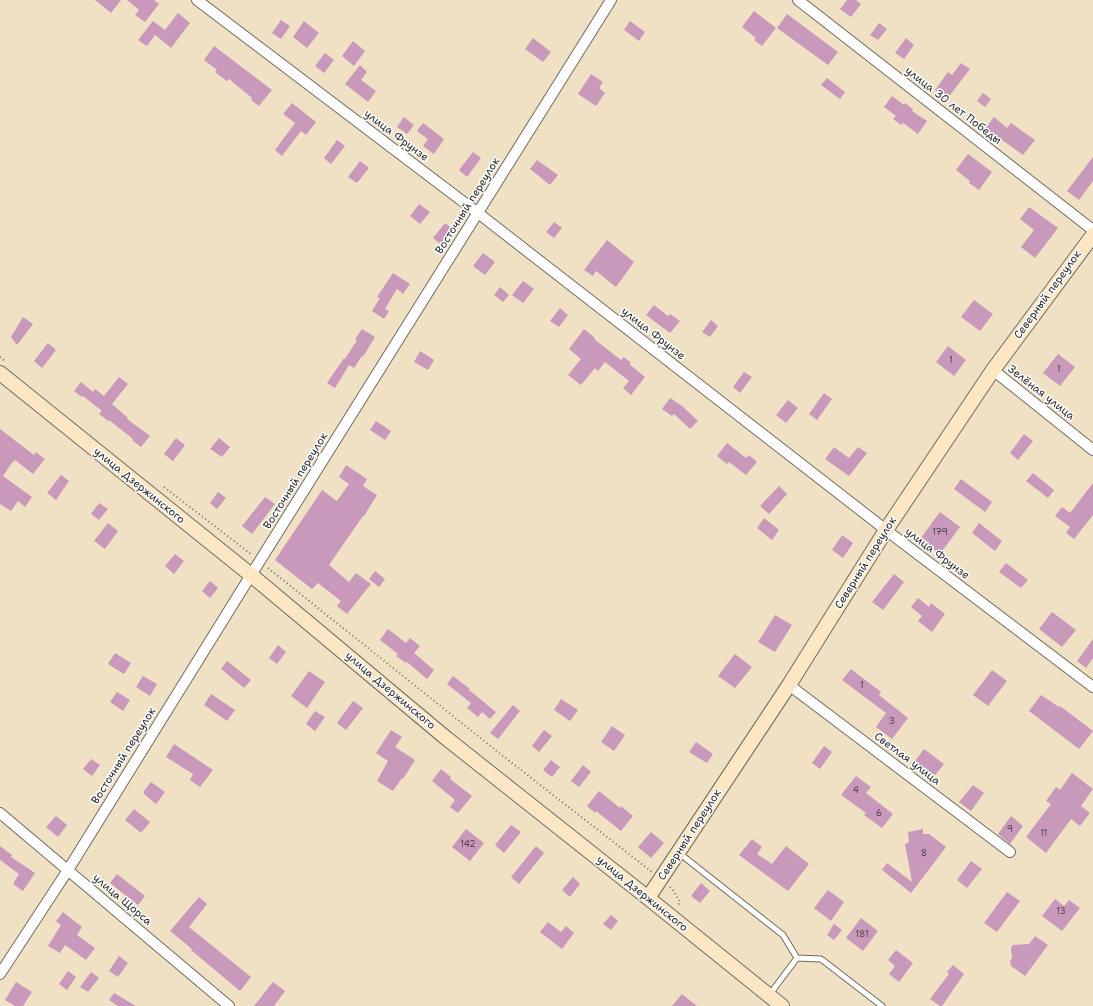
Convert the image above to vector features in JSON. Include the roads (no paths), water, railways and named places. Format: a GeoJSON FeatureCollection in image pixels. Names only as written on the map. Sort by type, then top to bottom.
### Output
{"type":"FeatureCollection","features":[{"type":"Feature","properties":{"kind":"street","name":"улица Фрунзе"},"geometry":{"type":"LineString","coordinates":[[197,0],[478,213],[886,530],[1093,687]]}},
{"type":"Feature","properties":{"kind":"street","name":"Восточный переулок"},"geometry":{"type":"LineString","coordinates":[[0,974],[68,870],[611,0]]}},
{"type":"Feature","properties":{"kind":"street","name":"улица 30 лет Победы"},"geometry":{"type":"LineString","coordinates":[[798,0],[1093,230]]}},
{"type":"Feature","properties":{"kind":"street","name":"Северный переулок"},"geometry":{"type":"LineString","coordinates":[[648,898],[789,685],[886,530],[993,370],[1093,235]]}},
{"type":"Feature","properties":{"kind":"street","name":"улица Дзержинского"},"geometry":{"type":"LineString","coordinates":[[3,368],[446,738],[782,1006]]}},
{"type":"Feature","properties":{"kind":"street","name":"Зелёная улица"},"geometry":{"type":"LineString","coordinates":[[993,370],[1093,450]]}},
{"type":"Feature","properties":{"kind":"street","name":"Светлая улица"},"geometry":{"type":"LineString","coordinates":[[789,685],[1010,852]]}},
{"type":"Feature","properties":{"kind":"street","name":"улица Щорса"},"geometry":{"type":"LineString","coordinates":[[0,813],[229,1006]]}},
{"type":"Feature","properties":{"kind":"lane"},"geometry":{"type":"LineString","coordinates":[[678,852],[783,935],[797,958]]}},
{"type":"Feature","properties":{"kind":"lane"},"geometry":{"type":"LineString","coordinates":[[769,996],[797,958]]}},
{"type":"Feature","properties":{"kind":"lane"},"geometry":{"type":"LineString","coordinates":[[797,958],[821,959],[882,1006]]}}]}
